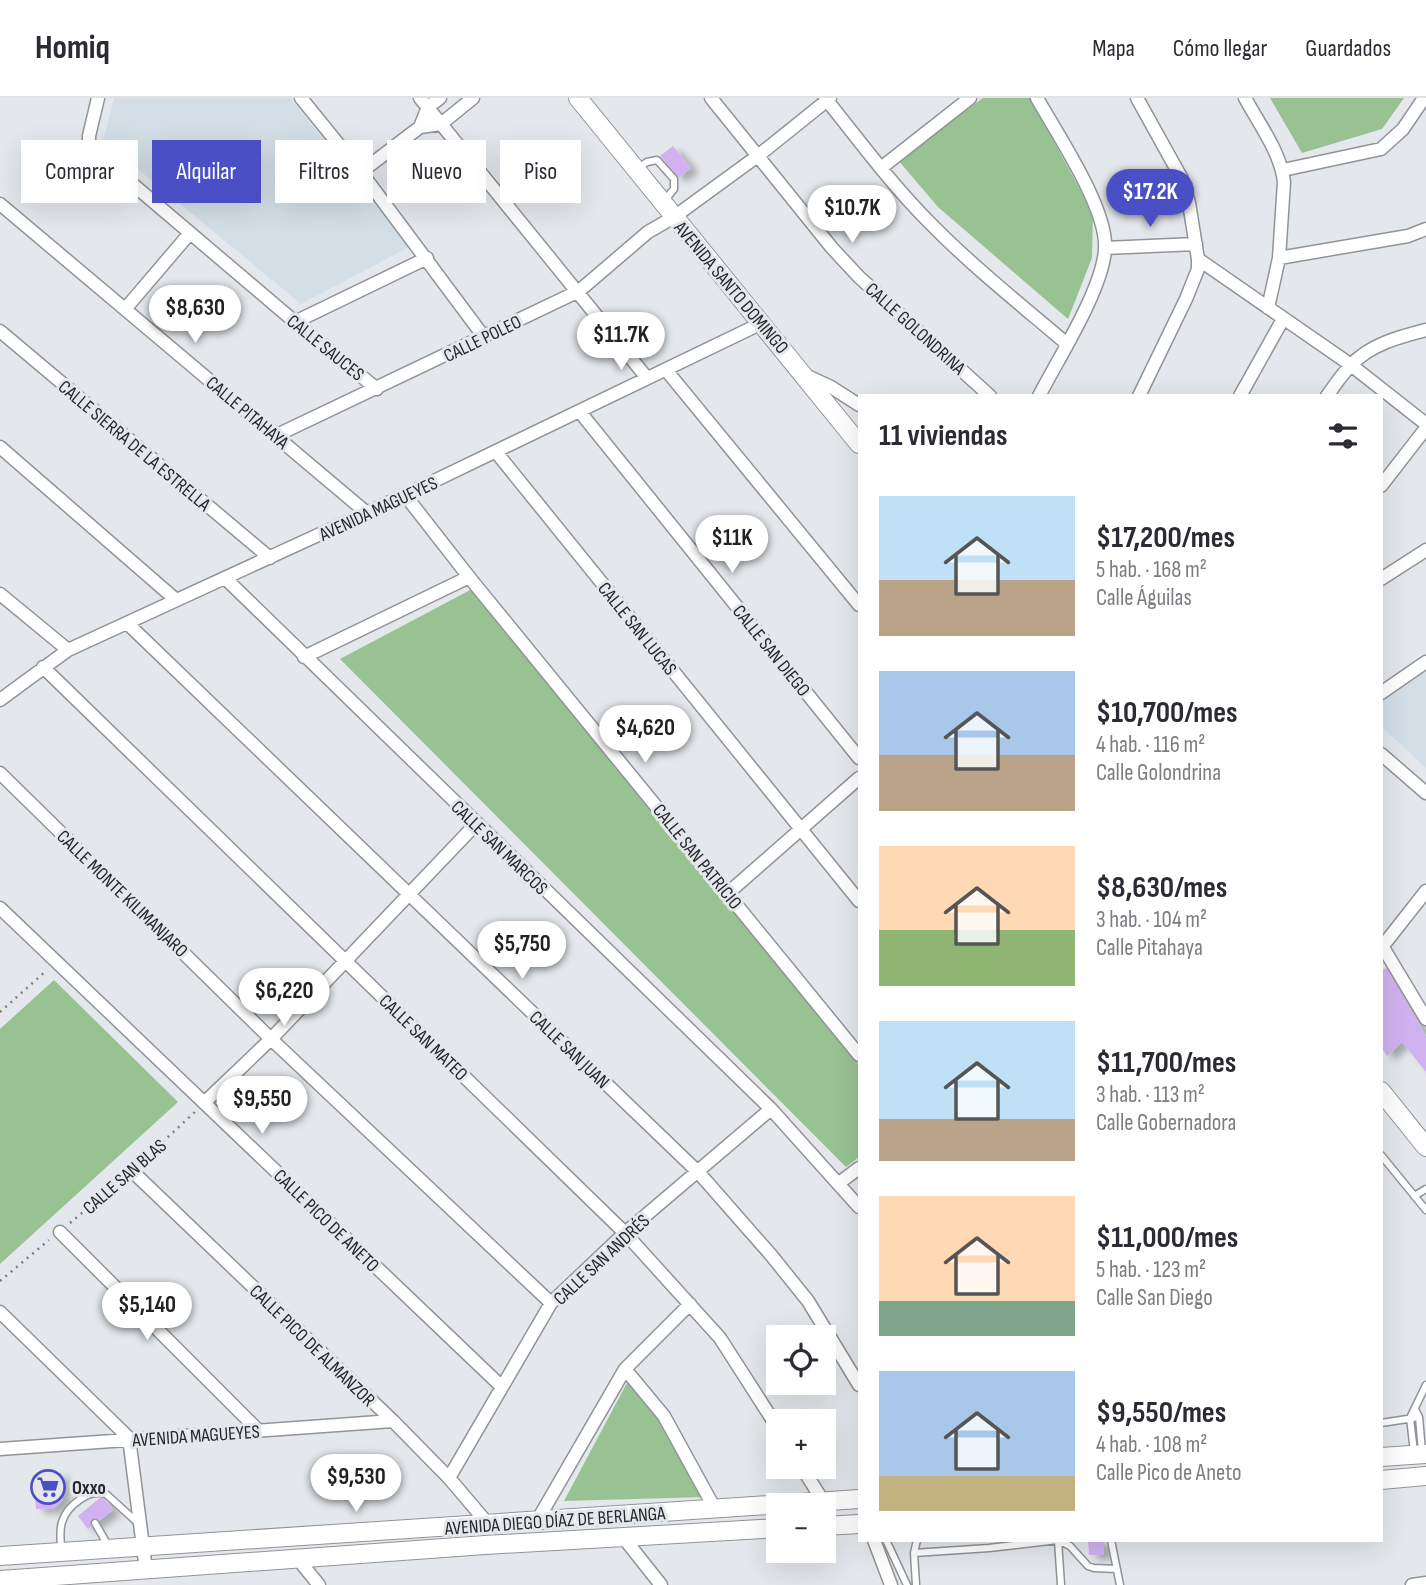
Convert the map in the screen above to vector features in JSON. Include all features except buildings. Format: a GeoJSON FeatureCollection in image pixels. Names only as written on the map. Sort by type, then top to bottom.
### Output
{"type":"FeatureCollection","features":[{"type":"Feature","properties":{"kind":"main road","name":"AVENIDA SANTO DOMINGO"},"geometry":{"type":"LineString","coordinates":[[578,98],[858,443]]}},
{"type":"Feature","properties":{"kind":"main road"},"geometry":{"type":"LineString","coordinates":[[1383,1093],[1426,1147]]}},
{"type":"Feature","properties":{"kind":"main road"},"geometry":{"type":"LineString","coordinates":[[1383,1457],[1421,1454]]}},
{"type":"Feature","properties":{"kind":"main road"},"geometry":{"type":"LineString","coordinates":[[1383,1480],[1426,1476]]}},
{"type":"Feature","properties":{"kind":"main road","name":"AVENIDA DIEGO DÍAZ DE BERLANGA"},"geometry":{"type":"LineString","coordinates":[[836,1501],[858,1500]]}},
{"type":"Feature","properties":{"kind":"main road","name":"AVENIDA DIEGO DÍAZ DE BERLANGA"},"geometry":{"type":"LineString","coordinates":[[0,1556],[766,1505]]}},
{"type":"Feature","properties":{"kind":"main road"},"geometry":{"type":"LineString","coordinates":[[836,1525],[858,1524]]}},
{"type":"Feature","properties":{"kind":"main road","name":"AVENIDA DIEGO DÍAZ DE BERLANGA"},"geometry":{"type":"LineString","coordinates":[[0,1580],[297,1558],[766,1529]]}},
{"type":"Feature","properties":{"kind":"street","name":"CALLE SAUCES"},"geometry":{"type":"LineString","coordinates":[[98,98],[90,130],[89,143],[92,148],[295,322],[377,388]]}},
{"type":"Feature","properties":{"kind":"street"},"geometry":{"type":"LineString","coordinates":[[301,98],[335,140]]}},
{"type":"Feature","properties":{"kind":"street"},"geometry":{"type":"LineString","coordinates":[[424,103],[440,98]]}},
{"type":"Feature","properties":{"kind":"street"},"geometry":{"type":"LineString","coordinates":[[373,163],[420,127],[441,124],[473,98]]}},
{"type":"Feature","properties":{"kind":"street","name":"CALLE GOLONDRINA"},"geometry":{"type":"LineString","coordinates":[[710,98],[832,248],[859,277],[988,394]]}},
{"type":"Feature","properties":{"kind":"street"},"geometry":{"type":"LineString","coordinates":[[881,169],[970,98]]}},
{"type":"Feature","properties":{"kind":"street"},"geometry":{"type":"LineString","coordinates":[[1037,98],[1090,195],[1100,220],[1105,248],[1099,276],[1067,344],[1039,394]]}},
{"type":"Feature","properties":{"kind":"street"},"geometry":{"type":"LineString","coordinates":[[1137,98],[1182,179],[1198,259],[1198,269],[1186,299],[1140,394]]}},
{"type":"Feature","properties":{"kind":"street"},"geometry":{"type":"LineString","coordinates":[[1245,98],[1283,170],[1279,258],[1268,308]]}},
{"type":"Feature","properties":{"kind":"street"},"geometry":{"type":"LineString","coordinates":[[1283,170],[1381,149],[1403,129],[1424,98]]}},
{"type":"Feature","properties":{"kind":"street"},"geometry":{"type":"LineString","coordinates":[[827,99],[881,169],[927,221],[1067,344]]}},
{"type":"Feature","properties":{"kind":"street","name":"CALLE POLEO"},"geometry":{"type":"LineString","coordinates":[[275,436],[579,291],[648,232],[668,210],[758,155],[827,99]]}},
{"type":"Feature","properties":{"kind":"street"},"geometry":{"type":"LineString","coordinates":[[420,127],[424,103]]}},
{"type":"Feature","properties":{"kind":"street"},"geometry":{"type":"LineString","coordinates":[[424,103],[648,378]]}},
{"type":"Feature","properties":{"kind":"street"},"geometry":{"type":"LineString","coordinates":[[373,188],[484,337]]}},
{"type":"Feature","properties":{"kind":"street","name":"CALLE PITAHAYA"},"geometry":{"type":"LineString","coordinates":[[0,204],[367,513]]}},
{"type":"Feature","properties":{"kind":"street"},"geometry":{"type":"LineString","coordinates":[[1279,258],[1408,236],[1426,229]]}},
{"type":"Feature","properties":{"kind":"street"},"geometry":{"type":"LineString","coordinates":[[126,308],[190,233]]}},
{"type":"Feature","properties":{"kind":"street"},"geometry":{"type":"LineString","coordinates":[[1105,248],[1196,244]]}},
{"type":"Feature","properties":{"kind":"street"},"geometry":{"type":"LineString","coordinates":[[295,322],[427,258]]}},
{"type":"Feature","properties":{"kind":"street"},"geometry":{"type":"LineString","coordinates":[[1198,259],[1351,365],[1426,426],[1383,483]]}},
{"type":"Feature","properties":{"kind":"street"},"geometry":{"type":"LineString","coordinates":[[1241,394],[1283,318]]}},
{"type":"Feature","properties":{"kind":"street","name":"AVENIDA MAGUEYES"},"geometry":{"type":"LineString","coordinates":[[0,700],[68,650],[367,513],[762,323]]}},
{"type":"Feature","properties":{"kind":"street"},"geometry":{"type":"LineString","coordinates":[[1329,394],[1351,365],[1373,348],[1395,338],[1426,330]]}},
{"type":"Feature","properties":{"kind":"street","name":"CALLE SIERRA DE LA ESTRELLA"},"geometry":{"type":"LineString","coordinates":[[0,331],[270,558]]}},
{"type":"Feature","properties":{"kind":"street"},"geometry":{"type":"LineString","coordinates":[[666,370],[858,604]]}},
{"type":"Feature","properties":{"kind":"street"},"geometry":{"type":"LineString","coordinates":[[805,375],[831,387],[858,404]]}},
{"type":"Feature","properties":{"kind":"street","name":"CALLE SAN DIEGO"},"geometry":{"type":"LineString","coordinates":[[580,412],[858,757]]}},
{"type":"Feature","properties":{"kind":"street"},"geometry":{"type":"LineString","coordinates":[[0,447],[175,599]]}},
{"type":"Feature","properties":{"kind":"street","name":"CALLE SAN LUCAS"},"geometry":{"type":"LineString","coordinates":[[496,452],[858,900]]}},
{"type":"Feature","properties":{"kind":"street","name":"CALLE SAN PATRICIO"},"geometry":{"type":"LineString","coordinates":[[405,495],[858,1054]]}},
{"type":"Feature","properties":{"kind":"street"},"geometry":{"type":"LineString","coordinates":[[1383,578],[1426,550]]}},
{"type":"Feature","properties":{"kind":"street"},"geometry":{"type":"LineString","coordinates":[[304,657],[469,577]]}},
{"type":"Feature","properties":{"kind":"street","name":"CALLE SAN MARCOS"},"geometry":{"type":"LineString","coordinates":[[226,579],[771,1110],[858,1206]]}},
{"type":"Feature","properties":{"kind":"street"},"geometry":{"type":"LineString","coordinates":[[0,594],[68,650]]}},
{"type":"Feature","properties":{"kind":"street","name":"CALLE SAN JUAN"},"geometry":{"type":"LineString","coordinates":[[128,624],[699,1173],[808,1301],[858,1383]]}},
{"type":"Feature","properties":{"kind":"street"},"geometry":{"type":"LineString","coordinates":[[1383,692],[1426,662]]}},
{"type":"Feature","properties":{"kind":"street","name":"CALLE SAN MATEO"},"geometry":{"type":"LineString","coordinates":[[43,667],[625,1233],[720,1338],[766,1410]]}},
{"type":"Feature","properties":{"kind":"street"},"geometry":{"type":"LineString","coordinates":[[1383,756],[1426,793]]}},
{"type":"Feature","properties":{"kind":"street","name":"CALLE MONTE KILIMANJARO"},"geometry":{"type":"LineString","coordinates":[[0,773],[271,1039],[551,1303]]}},
{"type":"Feature","properties":{"kind":"street"},"geometry":{"type":"LineString","coordinates":[[728,893],[858,779]]}},
{"type":"Feature","properties":{"kind":"street"},"geometry":{"type":"LineString","coordinates":[[204,1104],[271,1039],[476,824]]}},
{"type":"Feature","properties":{"kind":"street"},"geometry":{"type":"LineString","coordinates":[[1383,945],[1426,891]]}},
{"type":"Feature","properties":{"kind":"street","name":"CALLE PICO DE ANETO"},"geometry":{"type":"LineString","coordinates":[[0,908],[502,1387]]}},
{"type":"Feature","properties":{"kind":"street"},"geometry":{"type":"LineString","coordinates":[[1383,948],[1426,1019]]}},
{"type":"Feature","properties":{"kind":"street","name":"CALLE SAN ANDRÉS"},"geometry":{"type":"LineString","coordinates":[[449,1478],[551,1303],[625,1233],[771,1110]]}},
{"type":"Feature","properties":{"kind":"street"},"geometry":{"type":"LineString","coordinates":[[839,1183],[858,1169]]}},
{"type":"Feature","properties":{"kind":"street","name":"CALLE PICO DE ALMANZOR"},"geometry":{"type":"LineString","coordinates":[[132,1171],[393,1421],[449,1478],[488,1524]]}},
{"type":"Feature","properties":{"kind":"street"},"geometry":{"type":"LineString","coordinates":[[60,1232],[258,1430]]}},
{"type":"Feature","properties":{"kind":"street"},"geometry":{"type":"LineString","coordinates":[[537,1521],[625,1369],[690,1304]]}},
{"type":"Feature","properties":{"kind":"street"},"geometry":{"type":"LineString","coordinates":[[0,1312],[130,1440],[146,1570]]}},
{"type":"Feature","properties":{"kind":"street"},"geometry":{"type":"LineString","coordinates":[[625,1369],[664,1416],[715,1509]]}},
{"type":"Feature","properties":{"kind":"street","name":"AVENIDA MAGUEYES"},"geometry":{"type":"LineString","coordinates":[[2,1447],[393,1421]]}},
{"type":"Feature","properties":{"kind":"street"},"geometry":{"type":"LineString","coordinates":[[623,1537],[661,1585]]}},
{"type":"Feature","properties":{"kind":"street"},"geometry":{"type":"LineString","coordinates":[[876,1542],[886,1555],[891,1585]]}},
{"type":"Feature","properties":{"kind":"street"},"geometry":{"type":"LineString","coordinates":[[297,1558],[318,1585]]}},
{"type":"Feature","properties":{"kind":"street"},"geometry":{"type":"LineString","coordinates":[[1412,1585],[1426,1583]]}},
{"type":"Feature","properties":{"kind":"lane"},"geometry":{"type":"LineString","coordinates":[[1383,1158],[1426,1210]]}},
{"type":"Feature","properties":{"kind":"lane"},"geometry":{"type":"LineString","coordinates":[[1414,1196],[1426,1189]]}},
{"type":"Feature","properties":{"kind":"lane"},"geometry":{"type":"LineString","coordinates":[[1409,1418],[1426,1385]]}},
{"type":"Feature","properties":{"kind":"lane"},"geometry":{"type":"LineString","coordinates":[[1415,1409],[1419,1417],[1421,1454]]}},
{"type":"Feature","properties":{"kind":"lane"},"geometry":{"type":"LineString","coordinates":[[1383,1423],[1419,1417]]}},
{"type":"Feature","properties":{"kind":"lane"},"geometry":{"type":"LineString","coordinates":[[1409,1418],[1421,1454]]}},
{"type":"Feature","properties":{"kind":"lane"},"geometry":{"type":"LineString","coordinates":[[61,1552],[63,1518],[81,1499],[92,1493],[106,1494],[142,1527]]}},
{"type":"Feature","properties":{"kind":"lane"},"geometry":{"type":"LineString","coordinates":[[81,1499],[87,1509]]}},
{"type":"Feature","properties":{"kind":"lane"},"geometry":{"type":"LineString","coordinates":[[95,1524],[110,1549]]}},
{"type":"Feature","properties":{"kind":"lane"},"geometry":{"type":"LineString","coordinates":[[886,1542],[886,1555],[907,1585]]}},
{"type":"Feature","properties":{"kind":"lane"},"geometry":{"type":"LineString","coordinates":[[916,1585],[914,1553],[917,1542]]}},
{"type":"Feature","properties":{"kind":"lane"},"geometry":{"type":"LineString","coordinates":[[914,1553],[1041,1542]]}},
{"type":"Feature","properties":{"kind":"lane"},"geometry":{"type":"LineString","coordinates":[[1058,1542],[1061,1585]]}},
{"type":"Feature","properties":{"kind":"lane"},"geometry":{"type":"LineString","coordinates":[[1062,1542],[1070,1546],[1094,1569],[1116,1569]]}},
{"type":"Feature","properties":{"kind":"lane"},"geometry":{"type":"LineString","coordinates":[[1111,1542],[1120,1585]]}},
{"type":"Feature","properties":{"kind":"path"},"geometry":{"type":"LineString","coordinates":[[0,1013],[57,962]]}},
{"type":"Feature","properties":{"kind":"path","name":"CALLE SAN BLAS"},"geometry":{"type":"LineString","coordinates":[[0,1281],[132,1171],[204,1104]]}},
{"type":"Feature","properties":{"kind":"shaded area"},"geometry":{"type":"Polygon","coordinates":[[[114,98],[290,98],[324,140],[275,140],[275,203],[373,202],[409,247],[301,304],[179,203],[261,203],[261,140],[152,140],[152,181],[138,169],[138,140],[103,140],[114,98]]]}},
{"type":"Feature","properties":{"kind":"shaded area"},"geometry":{"type":"Polygon","coordinates":[[[1426,669],[1426,768],[1383,728],[1383,701],[1426,669]]]}},
{"type":"Feature","properties":{"kind":"green space"},"geometry":{"type":"Polygon","coordinates":[[[983,98],[1030,98],[1093,213],[1092,258],[1068,319],[938,207],[898,160],[983,98]]]}},
{"type":"Feature","properties":{"kind":"green space"},"geometry":{"type":"Polygon","coordinates":[[[1270,98],[1404,98],[1382,129],[1302,153],[1270,98]]]}},
{"type":"Feature","properties":{"kind":"green space"},"geometry":{"type":"Polygon","coordinates":[[[472,589],[858,1064],[858,1158],[846,1167],[340,659],[472,589]]]}},
{"type":"Feature","properties":{"kind":"green space"},"geometry":{"type":"Polygon","coordinates":[[[54,980],[178,1102],[0,1264],[0,1029],[54,980]]]}},
{"type":"Feature","properties":{"kind":"green space"},"geometry":{"type":"Polygon","coordinates":[[[628,1381],[656,1409],[706,1497],[564,1501],[628,1381]]]}},
{"type":"Feature","properties":{"kind":"place","name":"Oxxo"},"geometry":{"type":"Point","coordinates":[48,1487]}}]}
